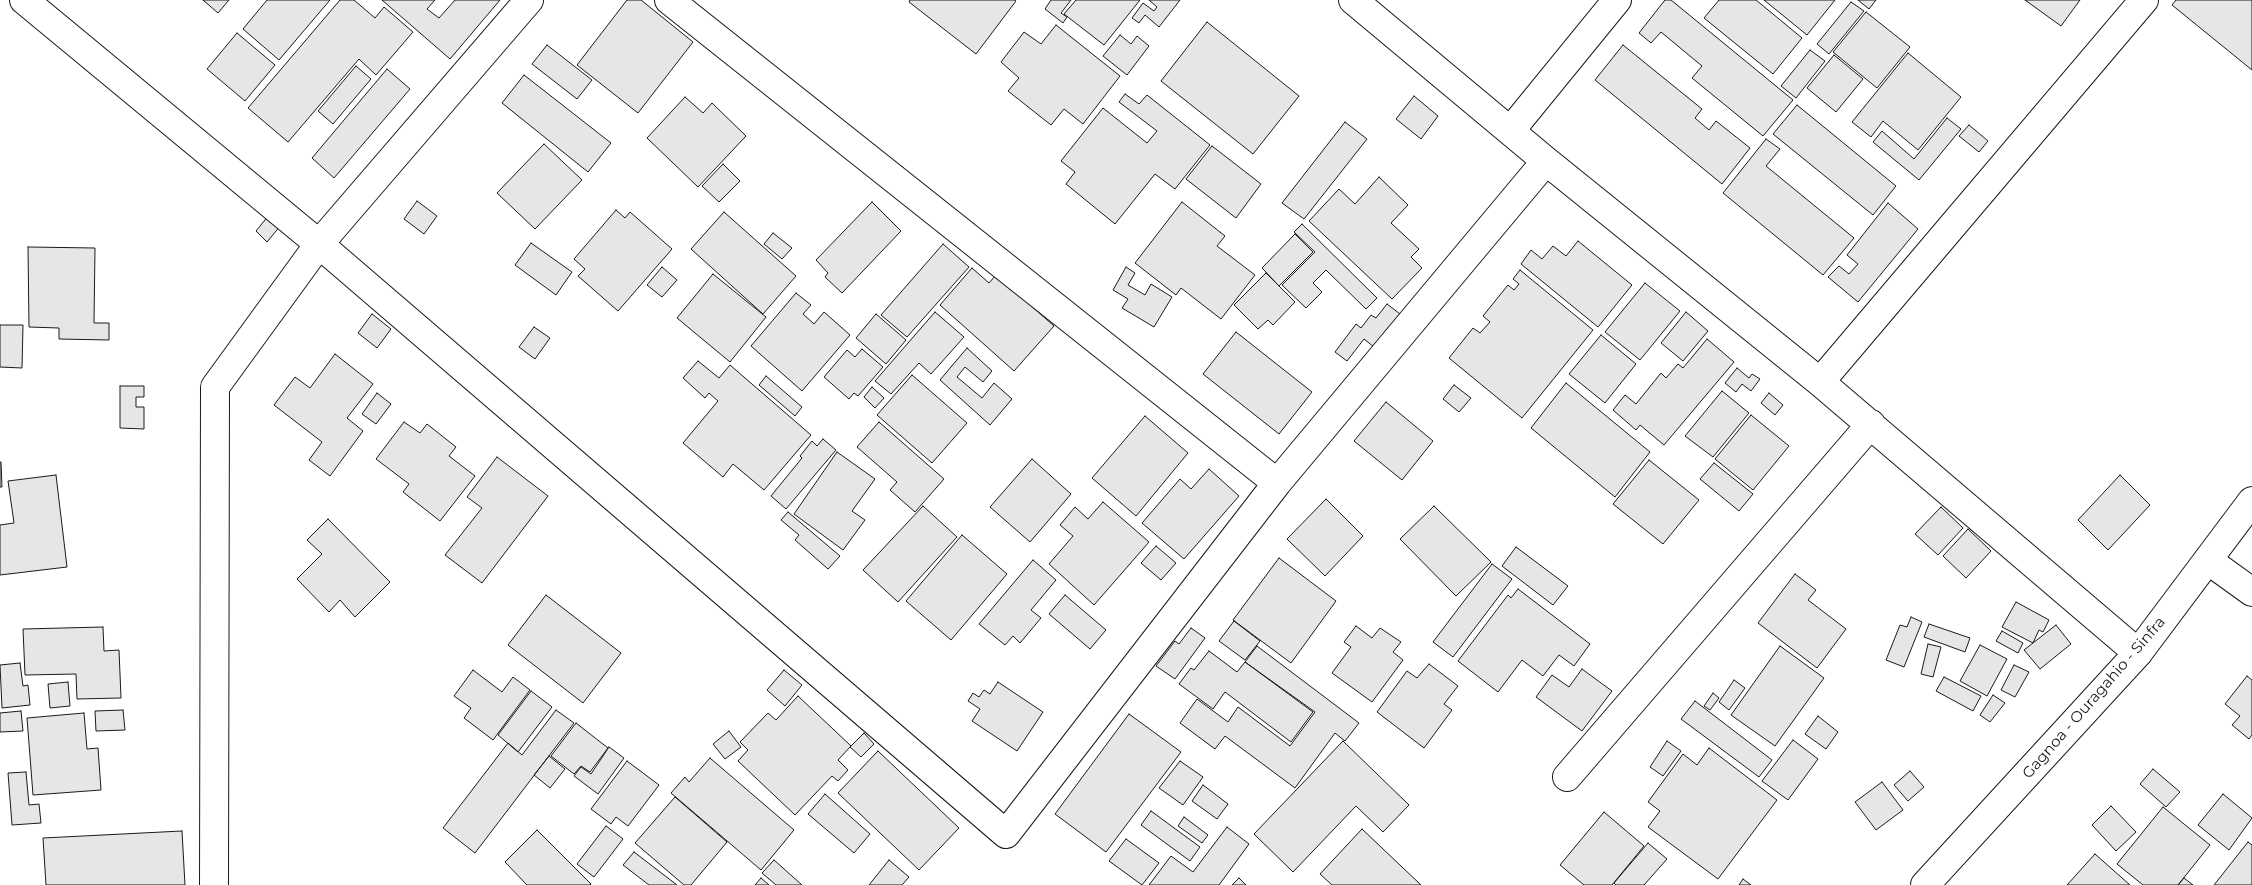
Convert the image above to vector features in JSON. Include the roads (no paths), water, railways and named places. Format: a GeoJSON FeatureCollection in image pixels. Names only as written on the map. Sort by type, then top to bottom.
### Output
{"type":"FeatureCollection","features":[{"type":"Feature","properties":{"kind":"street"},"geometry":{"type":"LineString","coordinates":[[24,0],[319,244],[1006,834],[1277,483],[1546,161]]}},
{"type":"Feature","properties":{"kind":"street"},"geometry":{"type":"LineString","coordinates":[[214,885],[215,387],[319,244],[528,0]]}},
{"type":"Feature","properties":{"kind":"street"},"geometry":{"type":"LineString","coordinates":[[669,0],[1277,483]]}},
{"type":"Feature","properties":{"kind":"street"},"geometry":{"type":"LineString","coordinates":[[1353,0],[1546,161],[1871,424],[2138,652]]}},
{"type":"Feature","properties":{"kind":"street"},"geometry":{"type":"LineString","coordinates":[[1511,130],[1617,0]]}},
{"type":"Feature","properties":{"kind":"street"},"geometry":{"type":"LineString","coordinates":[[1820,382],[2144,0]]}},
{"type":"Feature","properties":{"kind":"street"},"geometry":{"type":"LineString","coordinates":[[1567,777],[1871,424]]}},
{"type":"Feature","properties":{"kind":"street","name":"Gagnoa - Ouragahio - Sinfra"},"geometry":{"type":"LineString","coordinates":[[1928,884],[2138,652],[2209,561],[2252,501]]}},
{"type":"Feature","properties":{"kind":"street"},"geometry":{"type":"LineString","coordinates":[[2209,561],[2252,592]]}}]}
